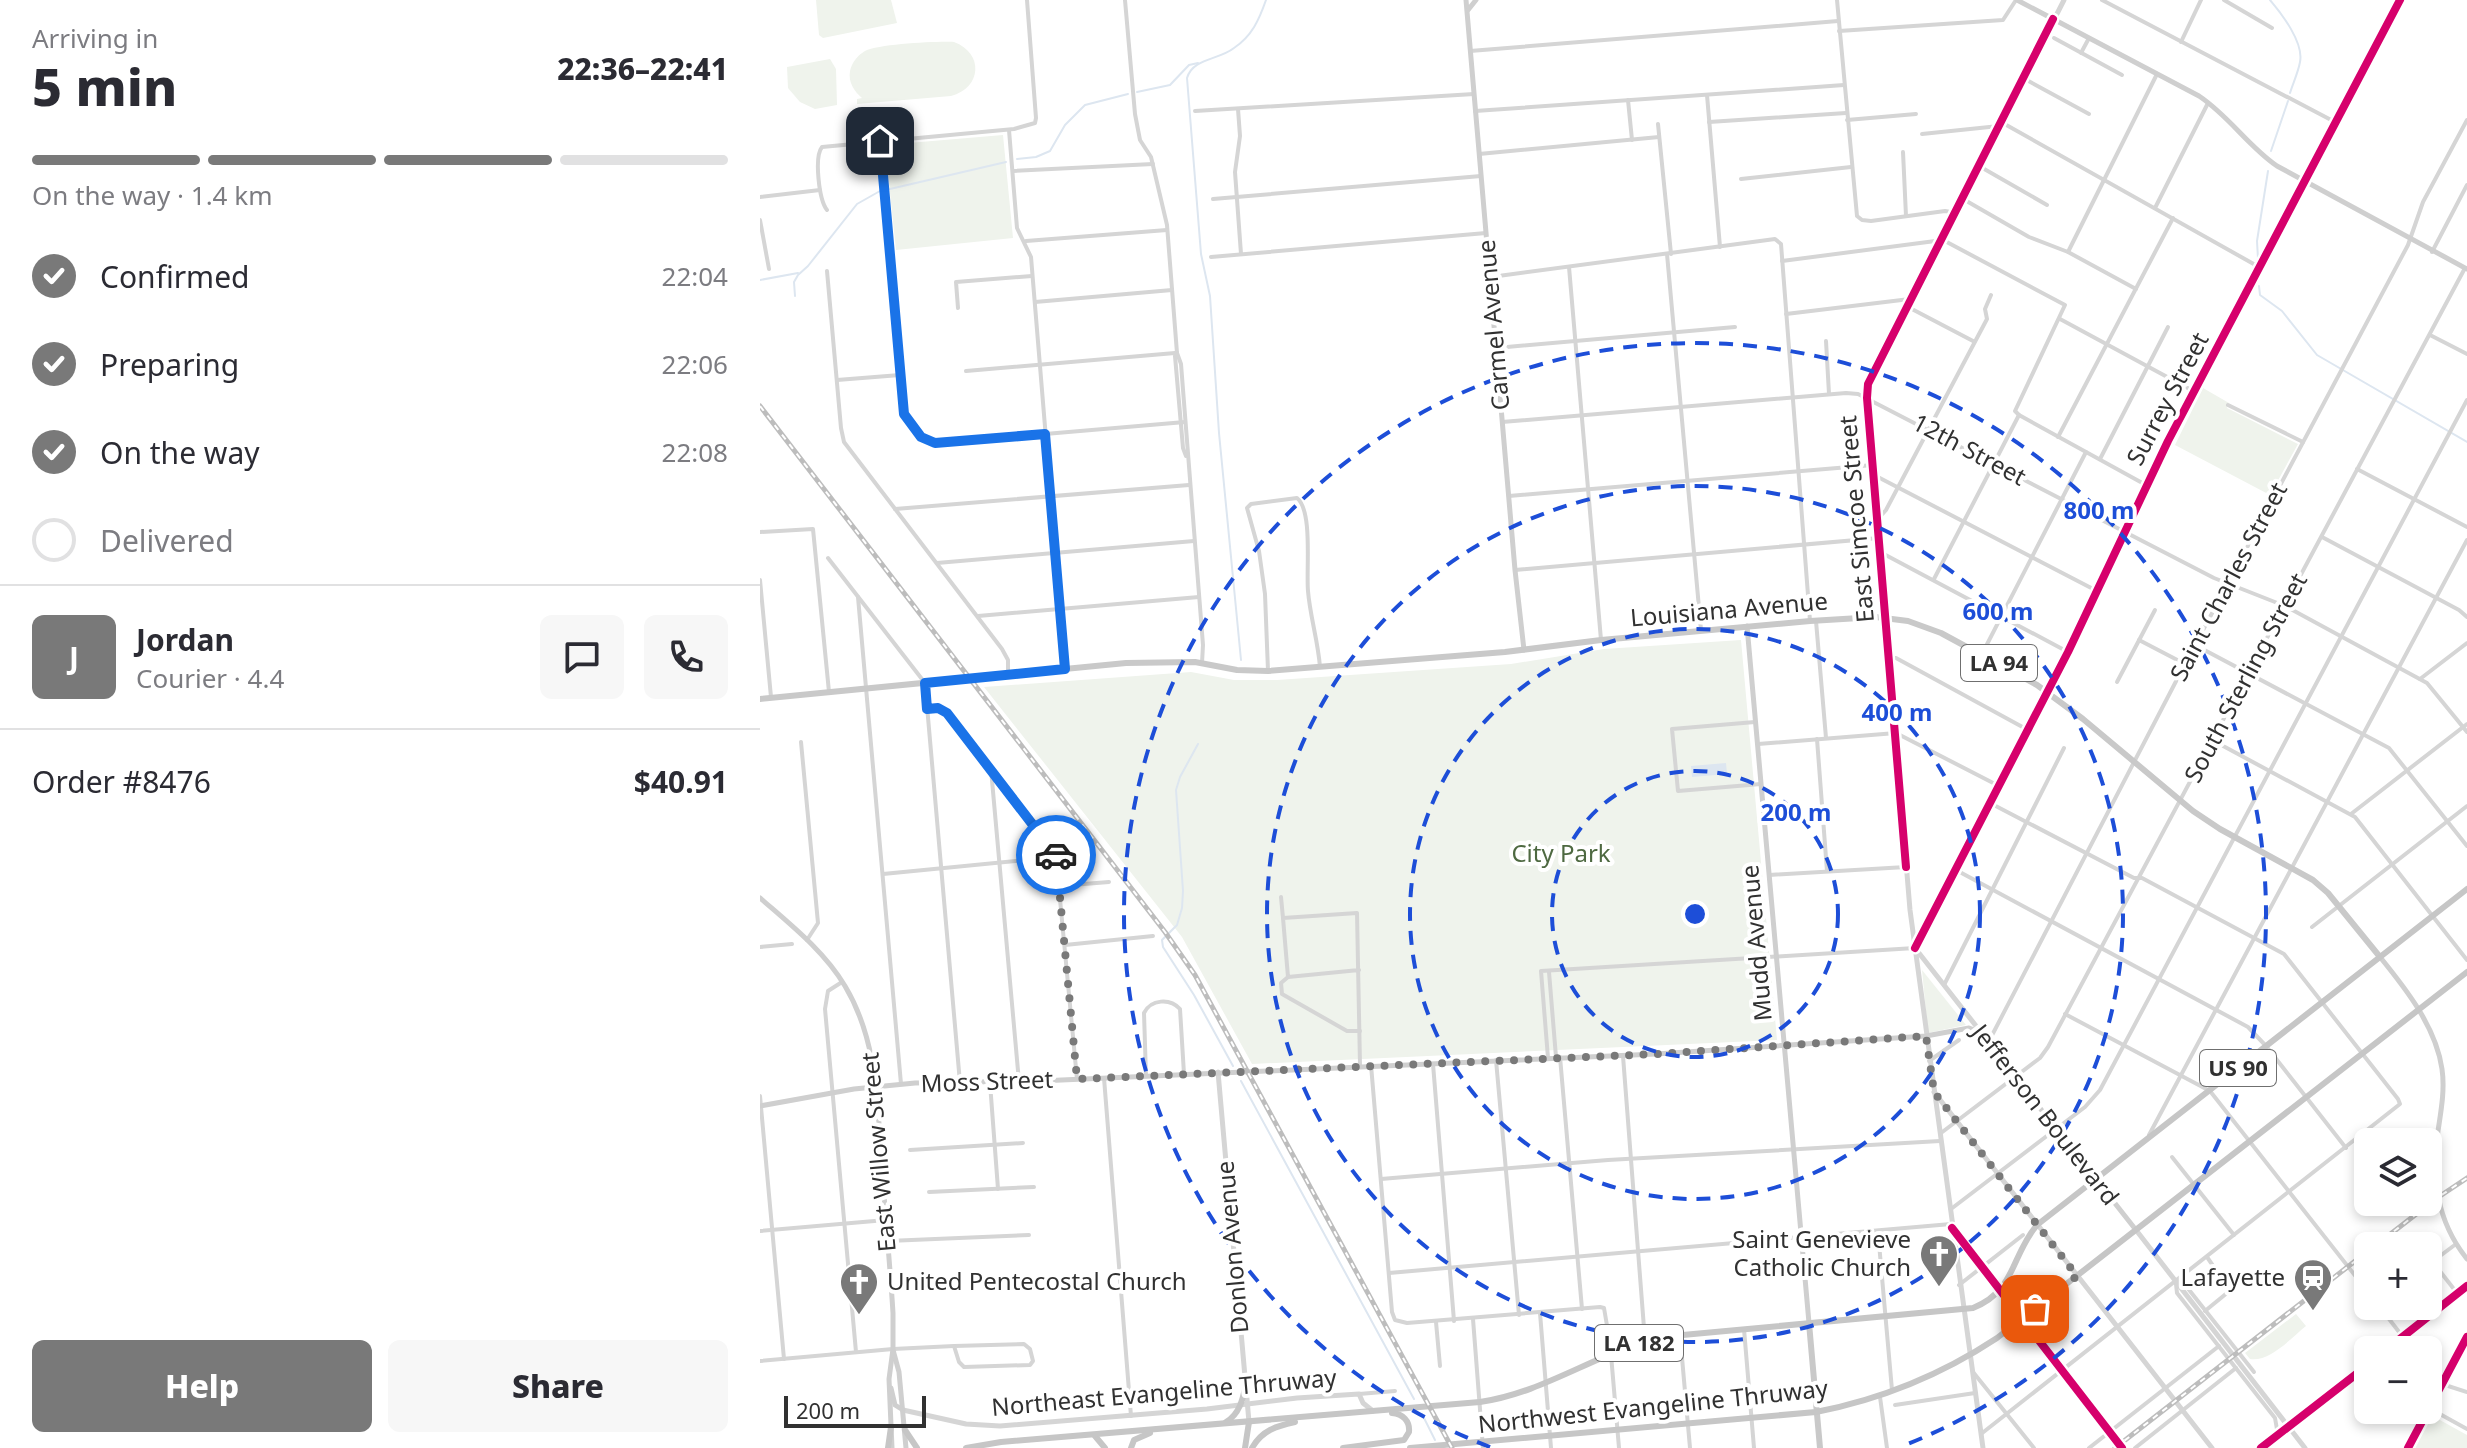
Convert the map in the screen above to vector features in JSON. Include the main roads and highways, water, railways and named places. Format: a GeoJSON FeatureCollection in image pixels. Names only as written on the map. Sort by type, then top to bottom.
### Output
{"type":"FeatureCollection","features":[{"type":"Feature","properties":{"kind":"highway","name":"US 90"},"geometry":{"type":"LineString","coordinates":[[2095,1179],[2467,889]]}},
{"type":"Feature","properties":{"kind":"highway","name":"US 90"},"geometry":{"type":"LineString","coordinates":[[2136,1230],[2467,972]]}},
{"type":"Feature","properties":{"kind":"highway","name":"Northeast Evangeline Thruway"},"geometry":{"type":"LineString","coordinates":[[970,1447],[1480,1402],[1546,1383],[1645,1341],[1680,1335],[1962,1310],[1986,1301],[2000,1290],[2037,1225],[2095,1179]]}},
{"type":"Feature","properties":{"kind":"highway","name":"Northwest Evangeline Thruway"},"geometry":{"type":"LineString","coordinates":[[1410,1448],[1483,1445],[1550,1435],[1816,1412],[1880,1397],[1931,1377],[1969,1356],[2136,1230]]}},
{"type":"Feature","properties":{"kind":"highway"},"geometry":{"type":"LineString","coordinates":[[1222,1424],[1234,1417],[1244,1405],[1246,1384]]}},
{"type":"Feature","properties":{"kind":"highway"},"geometry":{"type":"LineString","coordinates":[[1343,1448],[1399,1442],[1407,1436],[1409,1427],[1405,1418],[1396,1413],[1373,1412]]}},
{"type":"Feature","properties":{"kind":"highway"},"geometry":{"type":"LineString","coordinates":[[1252,1448],[1268,1430],[1314,1417]]}},
{"type":"Feature","properties":{"kind":"highway"},"geometry":{"type":"LineString","coordinates":[[1245,1448],[1249,1422]]}},
{"type":"Feature","properties":{"kind":"highway"},"geometry":{"type":"LineString","coordinates":[[890,1448],[891,1427]]}},
{"type":"Feature","properties":{"kind":"highway"},"geometry":{"type":"LineString","coordinates":[[905,1430],[917,1448]]}},
{"type":"Feature","properties":{"kind":"highway"},"geometry":{"type":"LineString","coordinates":[[1131,1448],[1134,1440],[1157,1430]]}},
{"type":"Feature","properties":{"kind":"highway"},"geometry":{"type":"LineString","coordinates":[[1095,1436],[1105,1448]]}},
{"type":"Feature","properties":{"kind":"main road","name":"Carmel Avenue"},"geometry":{"type":"LineString","coordinates":[[1466,0],[1524,650]]}},
{"type":"Feature","properties":{"kind":"main road"},"geometry":{"type":"LineString","coordinates":[[1467,11],[1476,0]]}},
{"type":"Feature","properties":{"kind":"main road"},"geometry":{"type":"LineString","coordinates":[[2017,0],[2208,102],[2222,112],[2262,155],[2304,182],[2466,268]]}},
{"type":"Feature","properties":{"kind":"main road","name":"Louisiana Avenue"},"geometry":{"type":"LineString","coordinates":[[760,699],[1008,673],[1161,662],[1202,663],[1237,670],[1268,671],[1524,650],[1813,621],[1886,617],[1927,627],[1982,654],[2047,692],[2180,801],[2234,837],[2324,889],[2339,906],[2418,1010],[2437,1048],[2443,1093],[2435,1167],[2437,1198],[2443,1218],[2467,1259]]}},
{"type":"Feature","properties":{"kind":"main road","name":"Mudd Avenue"},"geometry":{"type":"LineString","coordinates":[[1747,626],[1820,1448]]}},
{"type":"Feature","properties":{"kind":"main road","name":"East Willow Street"},"geometry":{"type":"LineString","coordinates":[[760,898],[825,958],[842,982],[864,1026],[872,1059],[888,1241],[893,1349],[889,1379],[891,1427]]}},
{"type":"Feature","properties":{"kind":"main road","name":"Moss Street"},"geometry":{"type":"LineString","coordinates":[[761,1106],[833,1092],[901,1084],[1019,1082],[1548,1058],[1926,1036],[1969,1028],[1980,1032]]}},
{"type":"Feature","properties":{"kind":"main road","name":"Jefferson Boulevard"},"geometry":{"type":"LineString","coordinates":[[1980,1032],[2136,1230]]}},
{"type":"Feature","properties":{"kind":"main road","name":"East Willow Street"},"geometry":{"type":"LineString","coordinates":[[893,1349],[899,1372],[906,1448]]}},
{"type":"Feature","properties":{"kind":"main road"},"geometry":{"type":"LineString","coordinates":[[889,1379],[895,1405],[903,1410]]}},
{"type":"Feature","properties":{"kind":"waterway"},"geometry":{"type":"LineString","coordinates":[[1241,660],[1219,433],[1210,296],[1201,254],[1187,78],[1195,67],[1228,52],[1246,38],[1258,21],[1266,0]]}},
{"type":"Feature","properties":{"kind":"waterway"},"geometry":{"type":"LineString","coordinates":[[2270,0],[2299,46],[2300,62],[2290,93]]}},
{"type":"Feature","properties":{"kind":"waterway"},"geometry":{"type":"LineString","coordinates":[[1137,92],[1170,85],[1189,65],[1198,63]]}},
{"type":"Feature","properties":{"kind":"waterway"},"geometry":{"type":"LineString","coordinates":[[1017,159],[1036,157],[1050,151],[1065,125],[1085,105],[1128,94]]}},
{"type":"Feature","properties":{"kind":"waterway"},"geometry":{"type":"LineString","coordinates":[[2271,151],[2288,101]]}},
{"type":"Feature","properties":{"kind":"waterway"},"geometry":{"type":"LineString","coordinates":[[890,189],[1006,162]]}},
{"type":"Feature","properties":{"kind":"waterway"},"geometry":{"type":"LineString","coordinates":[[2258,259],[2257,241],[2268,171]]}},
{"type":"Feature","properties":{"kind":"waterway"},"geometry":{"type":"LineString","coordinates":[[795,296],[794,282],[798,275],[857,204],[880,191]]}},
{"type":"Feature","properties":{"kind":"waterway"},"geometry":{"type":"LineString","coordinates":[[760,280],[798,273]]}},
{"type":"Feature","properties":{"kind":"waterway"},"geometry":{"type":"LineString","coordinates":[[2259,286],[2260,295],[2282,311],[2317,355],[2467,442]]}},
{"type":"Feature","properties":{"kind":"waterway"},"geometry":{"type":"LineString","coordinates":[[1198,744],[1176,790],[1182,908],[1177,925],[1162,940],[1163,947],[1233,1066]]}},
{"type":"Feature","properties":{"kind":"waterway"},"geometry":{"type":"LineString","coordinates":[[1241,1081],[1414,1399]]}},
{"type":"Feature","properties":{"kind":"waterway"},"geometry":{"type":"LineString","coordinates":[[1422,1414],[1435,1440]]}},
{"type":"Feature","properties":{"kind":"railway"},"geometry":{"type":"LineString","coordinates":[[760,406],[1195,975],[1452,1448]]}},
{"type":"Feature","properties":{"kind":"railway"},"geometry":{"type":"LineString","coordinates":[[2393,1232],[2467,1178]]}},
{"type":"Feature","properties":{"kind":"railway"},"geometry":{"type":"LineString","coordinates":[[2115,1448],[2354,1262]]}},
{"type":"Feature","properties":{"kind":"place","name":"Saint Genevieve Catholic Church"},"geometry":{"type":"Point","coordinates":[1939,1288]}},
{"type":"Feature","properties":{"kind":"place","name":"Lafayette"},"geometry":{"type":"Point","coordinates":[2313,1312]}},
{"type":"Feature","properties":{"kind":"place","name":"United Pentecostal Church"},"geometry":{"type":"Point","coordinates":[859,1316]}},
{"type":"Feature","properties":{"kind":"park label","name":"City Park"},"geometry":{"type":"Point","coordinates":[1561,854]}}]}
